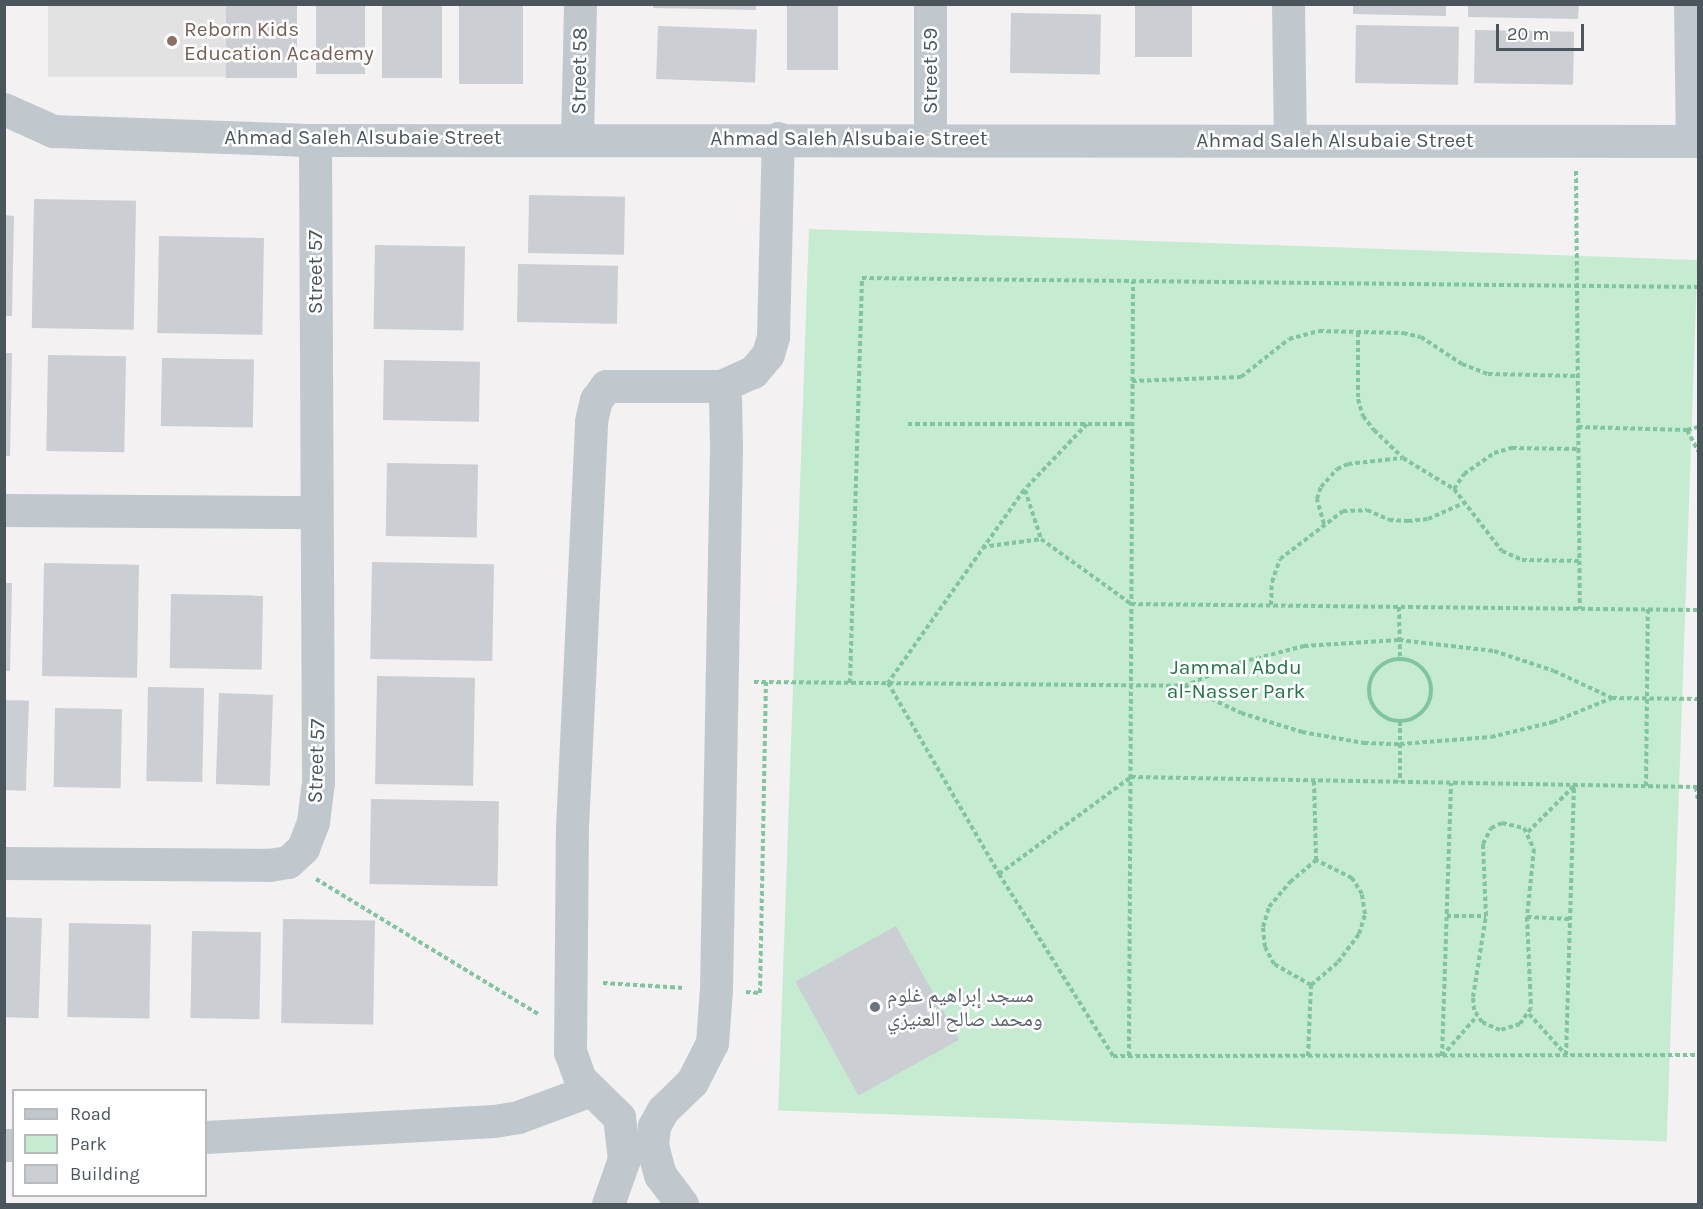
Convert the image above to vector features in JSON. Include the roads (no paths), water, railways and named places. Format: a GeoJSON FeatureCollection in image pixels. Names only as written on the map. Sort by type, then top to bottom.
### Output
{"type":"FeatureCollection","features":[{"type":"Feature","properties":{"kind":"street","name":"Street 58"},"geometry":{"type":"LineString","coordinates":[[578,138],[580,4]]}},
{"type":"Feature","properties":{"kind":"street","name":"Street 59"},"geometry":{"type":"LineString","coordinates":[[930,4],[930,138]]}},
{"type":"Feature","properties":{"kind":"street"},"geometry":{"type":"LineString","coordinates":[[1288,4],[1290,140]]}},
{"type":"Feature","properties":{"kind":"street"},"geometry":{"type":"LineString","coordinates":[[1690,4],[1695,141]]}},
{"type":"Feature","properties":{"kind":"street","name":"Ahmad Saleh Alsubaie Street"},"geometry":{"type":"LineString","coordinates":[[4,109],[53,131],[315,140],[930,138],[1695,141]]}},
{"type":"Feature","properties":{"kind":"street"},"geometry":{"type":"LineString","coordinates":[[608,1204],[624,1159],[619,1117],[580,1079],[570,1052],[573,817],[589,458],[596,400],[606,386],[721,386],[753,372],[768,354],[773,337],[778,138]]}},
{"type":"Feature","properties":{"kind":"street","name":"Street 57"},"geometry":{"type":"LineString","coordinates":[[4,863],[288,862],[303,848],[313,822],[318,782],[315,140]]}},
{"type":"Feature","properties":{"kind":"street"},"geometry":{"type":"LineString","coordinates":[[682,1204],[669,1192],[653,1158],[654,1126],[663,1110],[692,1082],[712,1043],[716,989],[719,681],[726,417],[721,386]]}},
{"type":"Feature","properties":{"kind":"street"},"geometry":{"type":"LineString","coordinates":[[4,510],[316,512]]}},
{"type":"Feature","properties":{"kind":"street"},"geometry":{"type":"LineString","coordinates":[[207,1137],[494,1121],[600,1098],[640,1117],[663,1110]]}},
{"type":"Feature","properties":{"kind":"place","name":"Reborn Kids Education Academy"},"geometry":{"type":"Point","coordinates":[172,41]}},
{"type":"Feature","properties":{"kind":"place","name":"مسجد إبراهيم غلوم ومحمد صالح العنيزي"},"geometry":{"type":"Point","coordinates":[875,1007]}},
{"type":"Feature","properties":{"kind":"park label","name":"Jammal Abdu al-Nasser Park"},"geometry":{"type":"Point","coordinates":[1236,679]}}]}
